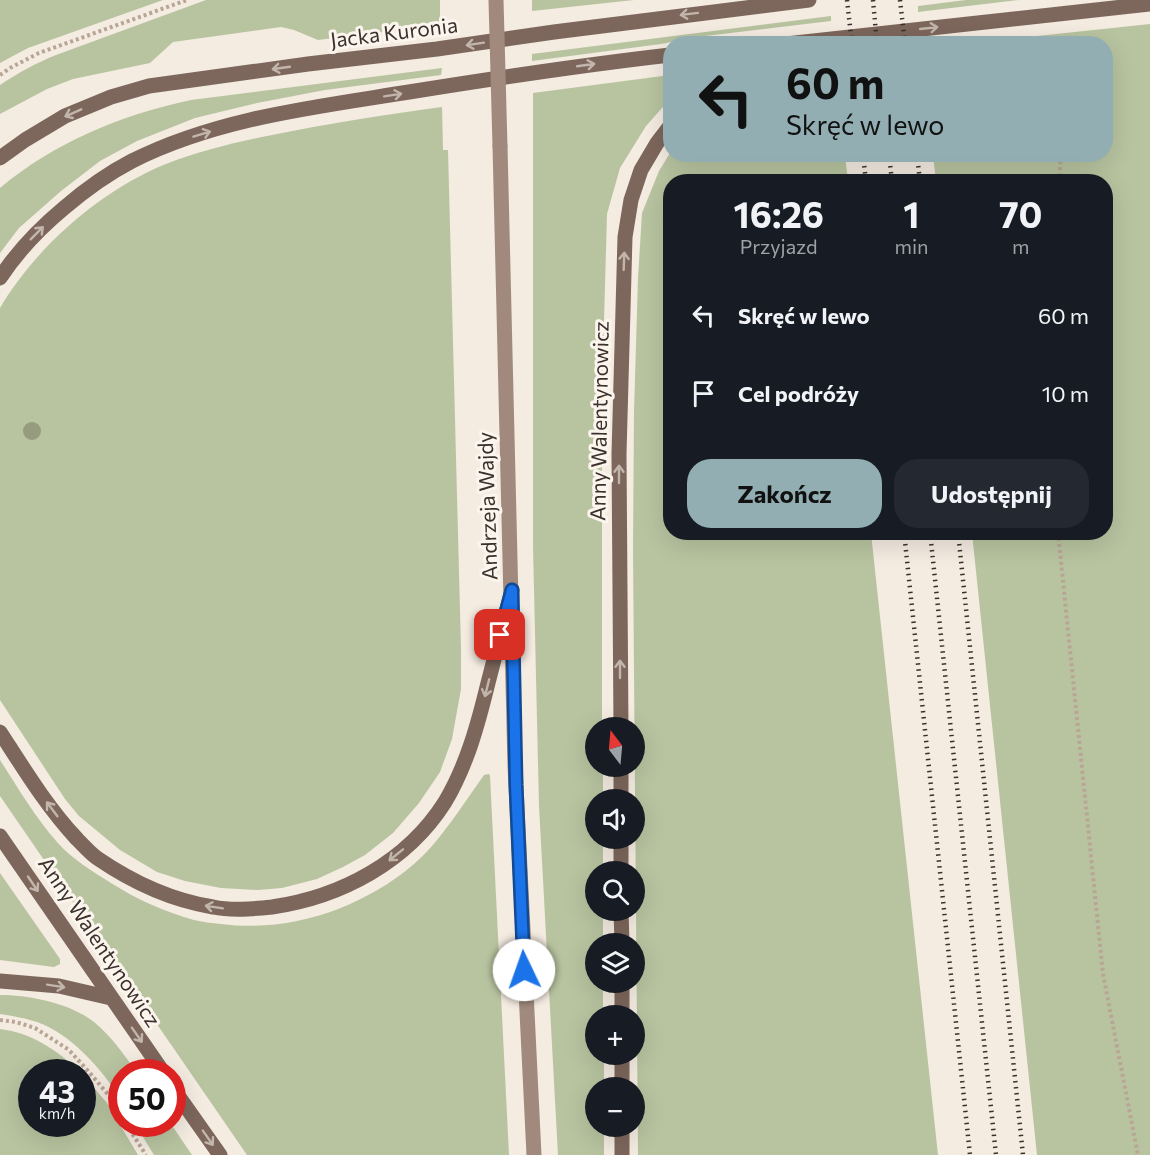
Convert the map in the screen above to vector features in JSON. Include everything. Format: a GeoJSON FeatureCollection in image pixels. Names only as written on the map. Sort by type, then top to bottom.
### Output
{"type":"FeatureCollection","features":[{"type":"Feature","properties":{"kind":"main road","name":"Andrzeja Wajdy"},"geometry":{"type":"LineString","coordinates":[[496,0],[517,824],[534,1155]]}},
{"type":"Feature","properties":{"kind":"main road","name":"Jacka Kuronia"},"geometry":{"type":"LineString","coordinates":[[0,158],[65,116],[111,97],[150,86],[809,0]]}},
{"type":"Feature","properties":{"kind":"main road"},"geometry":{"type":"LineString","coordinates":[[867,36],[1150,4]]}},
{"type":"Feature","properties":{"kind":"main road"},"geometry":{"type":"LineString","coordinates":[[0,278],[52,218],[82,193],[130,162],[178,141],[242,122],[329,105],[507,76],[663,57]]}},
{"type":"Feature","properties":{"kind":"main road","name":"Anny Walentynowicz"},"geometry":{"type":"LineString","coordinates":[[621,717],[619,454],[625,237],[631,200],[641,170],[663,135]]}},
{"type":"Feature","properties":{"kind":"main road"},"geometry":{"type":"LineString","coordinates":[[0,732],[38,790],[68,829],[96,857],[128,878],[173,897],[214,908],[251,910],[311,900],[354,883],[391,860],[424,829],[444,803],[467,757],[512,590]]}},
{"type":"Feature","properties":{"kind":"main road","name":"Anny Walentynowicz"},"geometry":{"type":"LineString","coordinates":[[0,836],[154,1059]]}},
{"type":"Feature","properties":{"kind":"main road"},"geometry":{"type":"LineString","coordinates":[[0,981],[59,986],[111,998]]}},
{"type":"Feature","properties":{"kind":"main road"},"geometry":{"type":"LineString","coordinates":[[186,1107],[220,1155]]}},
{"type":"Feature","properties":{"kind":"main road"},"geometry":{"type":"LineString","coordinates":[[622,1137],[622,1155]]}},
{"type":"Feature","properties":{"kind":"path"},"geometry":{"type":"LineString","coordinates":[[0,75],[39,53],[187,0]]}},
{"type":"Feature","properties":{"kind":"path"},"geometry":{"type":"LineString","coordinates":[[1059,540],[1103,974],[1138,1155]]}},
{"type":"Feature","properties":{"kind":"path"},"geometry":{"type":"LineString","coordinates":[[0,1020],[35,1028],[69,1050],[108,1094]]}},
{"type":"Feature","properties":{"kind":"path"},"geometry":{"type":"LineString","coordinates":[[134,1137],[146,1155]]}},
{"type":"Feature","properties":{"kind":"green space"},"geometry":{"type":"Polygon","coordinates":[[[0,0],[163,0],[28,48],[0,63],[0,0]]]}},
{"type":"Feature","properties":{"kind":"green space"},"geometry":{"type":"Polygon","coordinates":[[[206,0],[440,0],[440,25],[318,40],[281,27],[173,42],[150,63],[73,79],[47,89],[0,114],[0,85],[27,68],[56,55],[206,0]]]}},
{"type":"Feature","properties":{"kind":"green space"},"geometry":{"type":"Polygon","coordinates":[[[532,0],[634,0],[532,11],[532,0]]]}},
{"type":"Feature","properties":{"kind":"green space"},"geometry":{"type":"Polygon","coordinates":[[[966,0],[1019,0],[918,12],[918,6],[966,0]]]}},
{"type":"Feature","properties":{"kind":"green space"},"geometry":{"type":"Polygon","coordinates":[[[831,16],[831,21],[705,36],[674,36],[831,16]]]}},
{"type":"Feature","properties":{"kind":"green space"},"geometry":{"type":"Polygon","coordinates":[[[1150,24],[1150,1155],[1037,1155],[973,540],[1113,540],[1113,174],[935,174],[934,162],[1113,162],[1113,36],[1036,36],[1150,24]]]}},
{"type":"Feature","properties":{"kind":"green space"},"geometry":{"type":"Polygon","coordinates":[[[663,37],[663,44],[661,44],[532,61],[532,54],[663,37]]]}},
{"type":"Feature","properties":{"kind":"green space"},"geometry":{"type":"Polygon","coordinates":[[[442,68],[441,75],[325,90],[257,103],[195,118],[137,141],[100,161],[61,191],[19,228],[0,253],[0,188],[43,157],[90,132],[139,114],[191,100],[442,68]]]}},
{"type":"Feature","properties":{"kind":"green space"},"geometry":{"type":"Polygon","coordinates":[[[663,76],[663,107],[646,126],[620,168],[607,214],[602,392],[602,717],[585,717],[585,777],[603,777],[603,789],[585,789],[585,849],[603,849],[603,861],[585,861],[585,921],[603,921],[603,933],[585,933],[585,993],[603,993],[603,1005],[585,1005],[585,1065],[604,1065],[604,1077],[585,1077],[585,1137],[604,1137],[604,1155],[558,1155],[539,806],[533,546],[533,93],[663,76]]]}},
{"type":"Feature","properties":{"kind":"green space"},"geometry":{"type":"Polygon","coordinates":[[[442,107],[443,150],[448,150],[461,689],[452,739],[440,772],[419,803],[393,833],[365,855],[317,879],[282,888],[258,890],[221,888],[185,881],[157,872],[120,850],[79,816],[65,799],[0,700],[0,308],[32,263],[72,223],[118,189],[166,164],[216,148],[267,136],[442,107]]]}},
{"type":"Feature","properties":{"kind":"green space"},"geometry":{"type":"Polygon","coordinates":[[[664,162],[846,162],[847,174],[663,174],[663,540],[872,540],[938,1155],[638,1155],[638,1137],[645,1137],[645,1077],[637,1077],[637,1065],[645,1065],[645,1005],[637,1005],[637,993],[645,993],[645,933],[636,933],[636,921],[645,921],[645,861],[636,861],[635,849],[645,849],[645,789],[635,789],[635,777],[645,777],[645,717],[634,717],[633,550],[634,412],[642,213],[664,162]]]}},
{"type":"Feature","properties":{"kind":"green space"},"geometry":{"type":"Polygon","coordinates":[[[0,760],[27,802],[57,842],[69,854],[111,883],[151,904],[194,920],[247,926],[272,925],[298,921],[348,905],[393,880],[433,845],[484,775],[489,774],[509,1155],[247,1155],[186,1066],[186,1059],[181,1059],[0,796],[0,760]]]}},
{"type":"Feature","properties":{"kind":"green space"},"geometry":{"type":"Polygon","coordinates":[[[0,873],[60,959],[60,964],[54,967],[0,960],[0,873]]]}},
{"type":"Feature","properties":{"kind":"green space"},"geometry":{"type":"Polygon","coordinates":[[[0,995],[49,1001],[61,1005],[94,1022],[126,1059],[108,1059],[108,1081],[96,1066],[96,1059],[90,1059],[62,1035],[37,1022],[0,1014],[0,995]]]}},
{"type":"Feature","properties":{"kind":"green space"},"geometry":{"type":"Polygon","coordinates":[[[0,1029],[23,1034],[64,1059],[18,1059],[18,1137],[96,1137],[96,1090],[108,1105],[108,1137],[127,1137],[138,1155],[0,1155],[0,1029]]]}},
{"type":"Feature","properties":{"kind":"green space"},"geometry":{"type":"Polygon","coordinates":[[[143,1137],[180,1137],[192,1155],[154,1155],[143,1137]]]}},
{"type":"Feature","properties":{"kind":"railway"},"geometry":{"type":"LineString","coordinates":[[847,0],[851,36]]}},
{"type":"Feature","properties":{"kind":"railway"},"geometry":{"type":"LineString","coordinates":[[873,0],[876,36]]}},
{"type":"Feature","properties":{"kind":"railway"},"geometry":{"type":"LineString","coordinates":[[900,0],[904,36]]}},
{"type":"Feature","properties":{"kind":"railway"},"geometry":{"type":"LineString","coordinates":[[864,162],[865,174]]}},
{"type":"Feature","properties":{"kind":"railway"},"geometry":{"type":"LineString","coordinates":[[890,162],[891,174]]}},
{"type":"Feature","properties":{"kind":"railway"},"geometry":{"type":"LineString","coordinates":[[918,162],[919,174]]}},
{"type":"Feature","properties":{"kind":"railway"},"geometry":{"type":"LineString","coordinates":[[905,540],[970,1155]]}},
{"type":"Feature","properties":{"kind":"railway"},"geometry":{"type":"LineString","coordinates":[[931,540],[996,1155]]}},
{"type":"Feature","properties":{"kind":"railway"},"geometry":{"type":"LineString","coordinates":[[959,540],[1023,1155]]}},
{"type":"Feature","properties":{"kind":"route"},"geometry":{"type":"LineString","coordinates":[[500,635],[512,590],[516,785],[524,970]]}}]}
